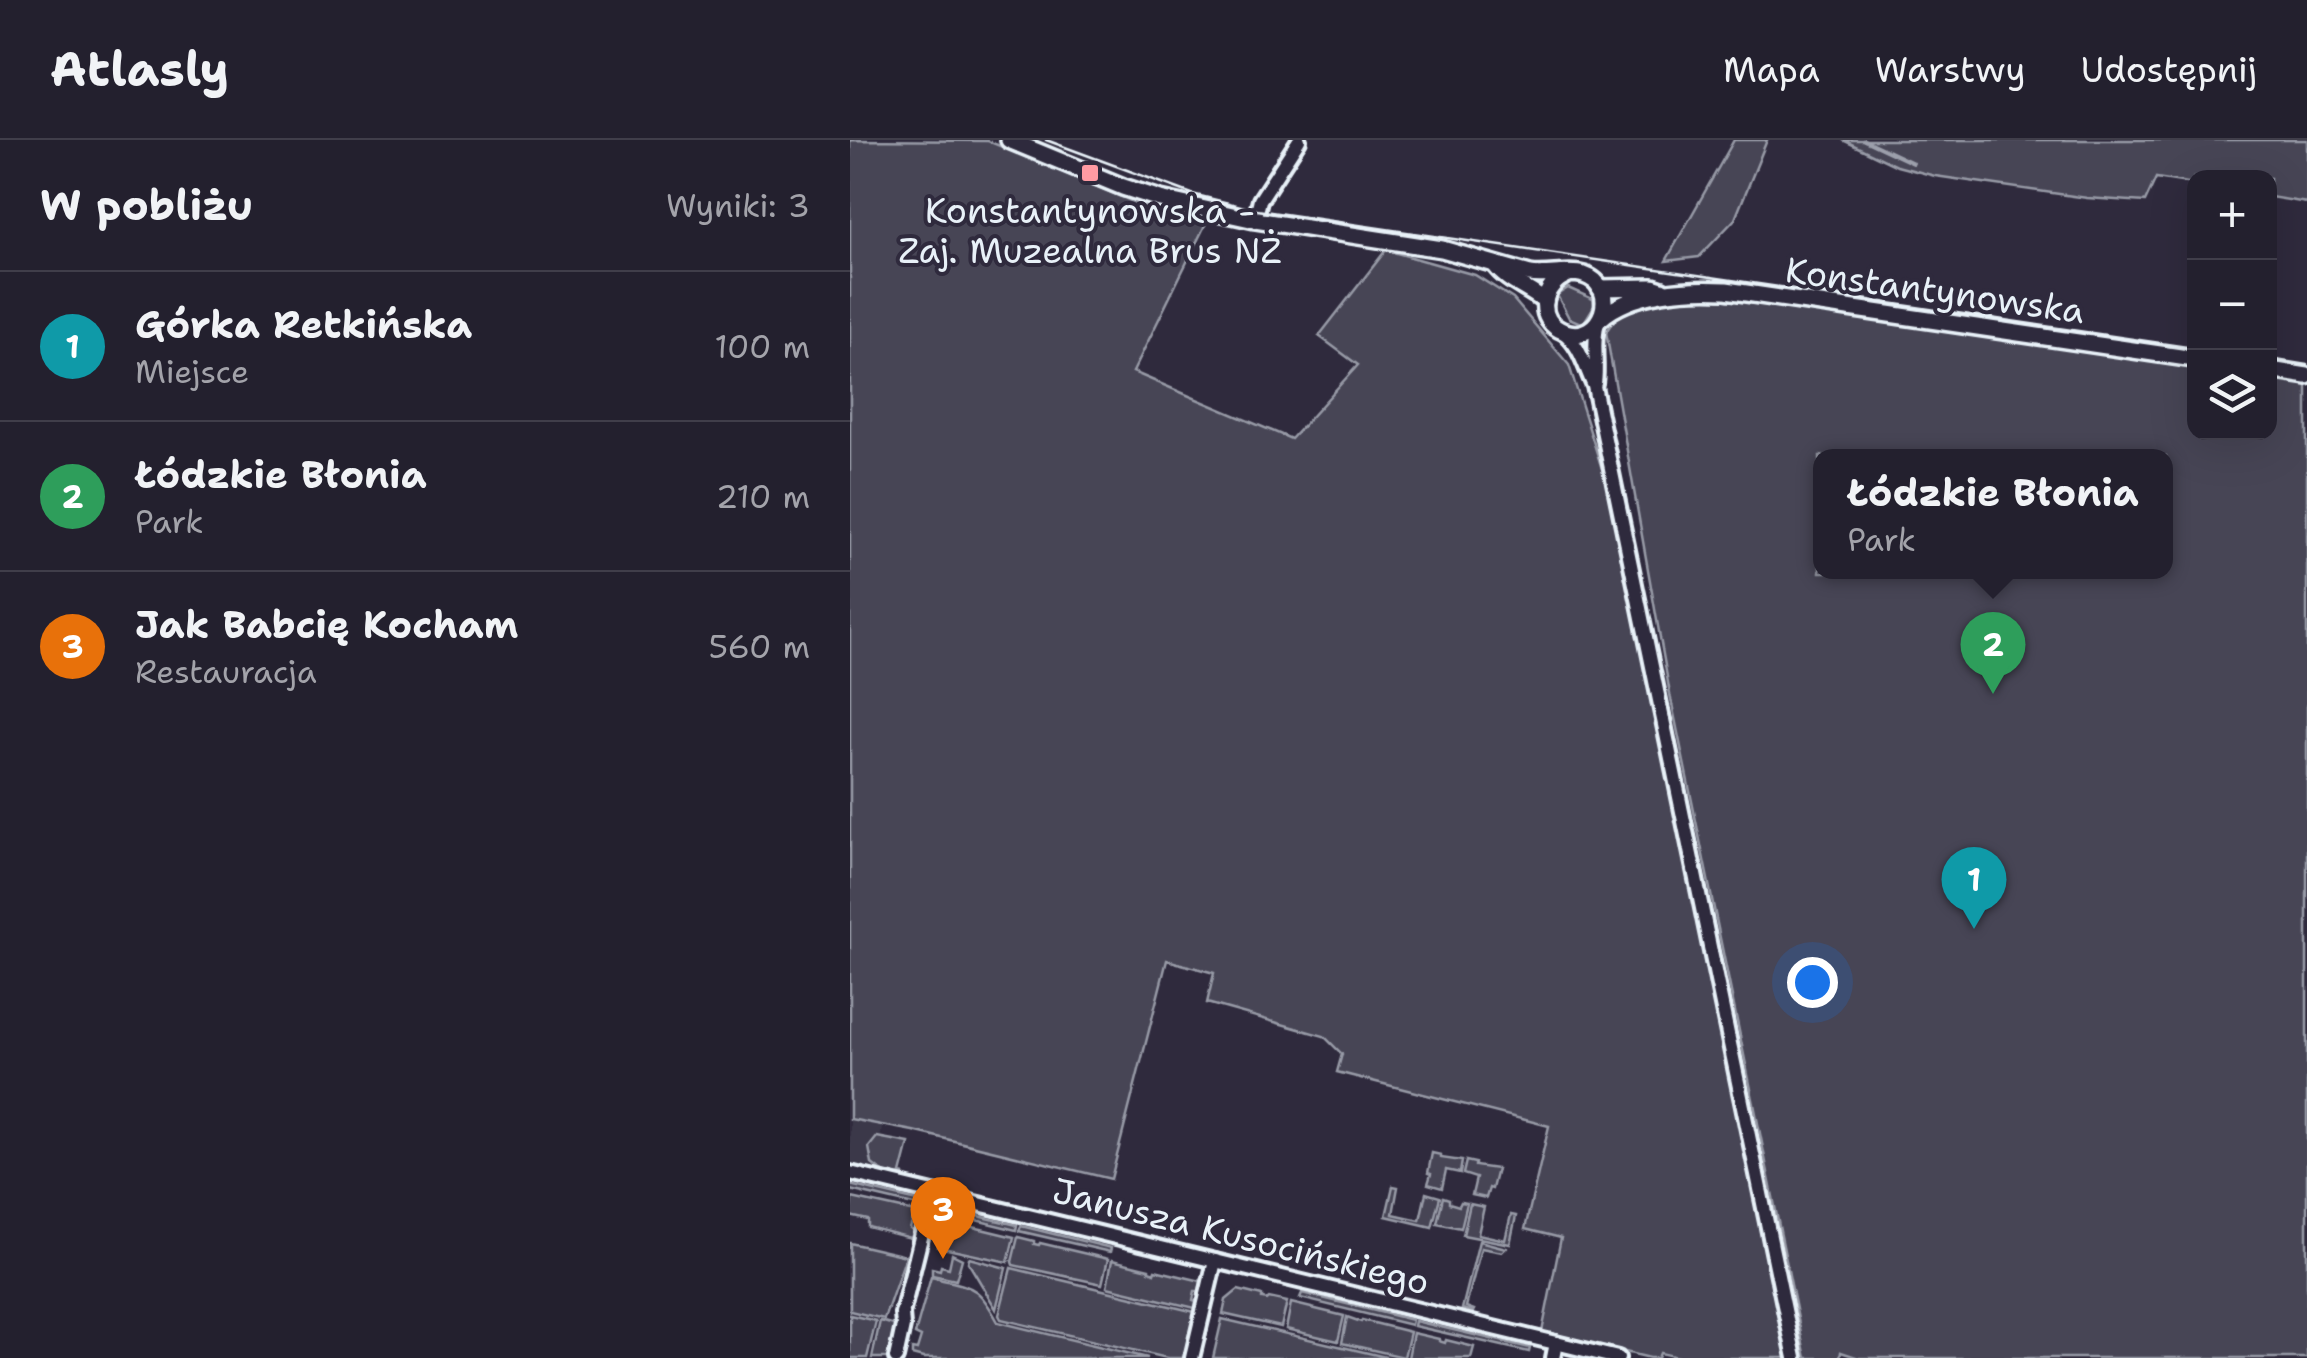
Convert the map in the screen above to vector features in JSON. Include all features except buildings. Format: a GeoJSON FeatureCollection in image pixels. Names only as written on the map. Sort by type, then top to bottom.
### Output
{"type":"FeatureCollection","features":[{"type":"Feature","properties":{"kind":"main road"},"geometry":{"type":"LineString","coordinates":[[1009,140],[1140,193],[1200,209],[1424,246],[1540,276],[1569,274],[1579,274],[1589,277],[1600,288],[1605,302],[1600,320],[1578,334],[1560,330],[1550,320],[1545,302],[1552,284],[1569,274]]}},
{"type":"Feature","properties":{"kind":"main road"},"geometry":{"type":"LineString","coordinates":[[1495,266],[1501,275],[1545,302]]}},
{"type":"Feature","properties":{"kind":"main road","name":"Konstantynowska"},"geometry":{"type":"LineString","coordinates":[[1600,288],[1653,286],[1666,291]]}},
{"type":"Feature","properties":{"kind":"main road","name":"Konstantynowska"},"geometry":{"type":"LineString","coordinates":[[1600,320],[1620,304],[1666,291],[1726,290],[2187,358]]}},
{"type":"Feature","properties":{"kind":"main road"},"geometry":{"type":"LineString","coordinates":[[2277,371],[2307,376]]}},
{"type":"Feature","properties":{"kind":"street"},"geometry":{"type":"LineString","coordinates":[[1254,220],[1260,200],[1299,140]]}},
{"type":"Feature","properties":{"kind":"street"},"geometry":{"type":"LineString","coordinates":[[1594,386],[1595,332],[1600,320]]}},
{"type":"Feature","properties":{"kind":"street"},"geometry":{"type":"LineString","coordinates":[[1560,330],[1581,352],[1594,386],[1795,1358]]}},
{"type":"Feature","properties":{"kind":"street","name":"Janusza Kusocińskiego"},"geometry":{"type":"LineString","coordinates":[[850,1173],[1618,1358]]}},
{"type":"Feature","properties":{"kind":"street"},"geometry":{"type":"LineString","coordinates":[[896,1358],[902,1314],[932,1193]]}},
{"type":"Feature","properties":{"kind":"street"},"geometry":{"type":"LineString","coordinates":[[1192,1358],[1215,1261]]}},
{"type":"Feature","properties":{"kind":"street"},"geometry":{"type":"LineString","coordinates":[[1552,1358],[1556,1343]]}},
{"type":"Feature","properties":{"kind":"shaded area"},"geometry":{"type":"Polygon","coordinates":[[[850,140],[988,141],[1136,203],[1207,221],[1133,372],[1291,439],[1358,365],[1319,336],[1386,250],[1475,275],[1513,299],[1569,365],[1616,513],[1790,1358],[1682,1358],[1660,1353],[1658,1358],[1650,1358],[1542,1332],[1561,1238],[1525,1229],[1549,1126],[1337,1072],[1342,1054],[1324,1036],[1207,1003],[1214,973],[1167,960],[1111,1179],[850,1119],[850,140]]]}},
{"type":"Feature","properties":{"kind":"shaded area"},"geometry":{"type":"Polygon","coordinates":[[[1734,140],[1767,140],[1735,219],[1699,257],[1666,261],[1734,140]]]}},
{"type":"Feature","properties":{"kind":"shaded area"},"geometry":{"type":"Polygon","coordinates":[[[1843,140],[2307,140],[2307,203],[2277,198],[2277,170],[2187,170],[2187,183],[2156,178],[2145,202],[2087,198],[1935,176],[1897,166],[1843,140]]]}},
{"type":"Feature","properties":{"kind":"shaded area"},"geometry":{"type":"Polygon","coordinates":[[[1568,288],[1593,299],[1594,306],[1583,324],[1569,318],[1557,295],[1568,288]]]}},
{"type":"Feature","properties":{"kind":"shaded area"},"geometry":{"type":"Polygon","coordinates":[[[1702,298],[1763,303],[2187,366],[2187,440],[2277,440],[2277,379],[2307,383],[2307,1358],[1859,1358],[1841,1352],[1840,1358],[1806,1358],[1670,694],[1606,332],[1625,312],[1648,302],[1702,298]]]}},
{"type":"Feature","properties":{"kind":"shaded area"},"geometry":{"type":"Polygon","coordinates":[[[850,1117],[883,1120],[876,1170],[850,1163],[850,1117]]]}},
{"type":"Feature","properties":{"kind":"shaded area"},"geometry":{"type":"Polygon","coordinates":[[[877,1137],[909,1143],[901,1174],[905,1175],[887,1174],[872,1164],[869,1147],[877,1137]]]}},
{"type":"Feature","properties":{"kind":"shaded area"},"geometry":{"type":"Polygon","coordinates":[[[1432,1153],[1462,1161],[1460,1173],[1446,1170],[1442,1188],[1428,1184],[1432,1153]]]}},
{"type":"Feature","properties":{"kind":"shaded area"},"geometry":{"type":"Polygon","coordinates":[[[1466,1161],[1497,1169],[1486,1198],[1472,1195],[1476,1178],[1463,1174],[1466,1161]]]}},
{"type":"Feature","properties":{"kind":"shaded area"},"geometry":{"type":"Polygon","coordinates":[[[850,1185],[918,1201],[922,1207],[850,1190],[850,1185]]]}},
{"type":"Feature","properties":{"kind":"shaded area"},"geometry":{"type":"Polygon","coordinates":[[[1393,1186],[1398,1187],[1393,1214],[1420,1220],[1426,1193],[1440,1197],[1432,1227],[1386,1216],[1393,1186]]]}},
{"type":"Feature","properties":{"kind":"shaded area"},"geometry":{"type":"Polygon","coordinates":[[[1443,1197],[1459,1206],[1461,1202],[1467,1203],[1461,1228],[1437,1223],[1443,1197]]]}},
{"type":"Feature","properties":{"kind":"shaded area"},"geometry":{"type":"Polygon","coordinates":[[[852,1198],[915,1212],[911,1238],[868,1227],[868,1220],[850,1216],[852,1198]]]}},
{"type":"Feature","properties":{"kind":"shaded area"},"geometry":{"type":"Polygon","coordinates":[[[1470,1204],[1484,1207],[1478,1234],[1505,1240],[1511,1215],[1516,1216],[1510,1244],[1463,1235],[1470,1204]]]}},
{"type":"Feature","properties":{"kind":"shaded area"},"geometry":{"type":"Polygon","coordinates":[[[939,1207],[1017,1225],[1016,1230],[935,1210],[939,1207]]]}},
{"type":"Feature","properties":{"kind":"shaded area"},"geometry":{"type":"Polygon","coordinates":[[[944,1220],[1014,1237],[1008,1262],[938,1247],[944,1220]]]}},
{"type":"Feature","properties":{"kind":"shaded area"},"geometry":{"type":"Polygon","coordinates":[[[1021,1226],[1111,1248],[1110,1252],[1019,1231],[1021,1226]]]}},
{"type":"Feature","properties":{"kind":"shaded area"},"geometry":{"type":"Polygon","coordinates":[[[1018,1237],[1034,1244],[1108,1259],[1102,1284],[1013,1265],[1018,1237]]]}},
{"type":"Feature","properties":{"kind":"shaded area"},"geometry":{"type":"Polygon","coordinates":[[[1479,1241],[1506,1248],[1502,1252],[1481,1248],[1466,1307],[1473,1312],[1462,1309],[1479,1241]]]}},
{"type":"Feature","properties":{"kind":"shaded area"},"geometry":{"type":"Polygon","coordinates":[[[850,1243],[906,1256],[884,1319],[850,1311],[850,1243]]]}},
{"type":"Feature","properties":{"kind":"shaded area"},"geometry":{"type":"Polygon","coordinates":[[[952,1254],[962,1259],[956,1280],[932,1275],[932,1268],[949,1268],[952,1254]]]}},
{"type":"Feature","properties":{"kind":"shaded area"},"geometry":{"type":"Polygon","coordinates":[[[969,1258],[1006,1268],[996,1309],[968,1262],[969,1258]]]}},
{"type":"Feature","properties":{"kind":"shaded area"},"geometry":{"type":"Polygon","coordinates":[[[1112,1260],[1154,1273],[1155,1270],[1201,1281],[1193,1300],[1195,1308],[1107,1287],[1112,1260]]]}},
{"type":"Feature","properties":{"kind":"shaded area"},"geometry":{"type":"Polygon","coordinates":[[[1011,1268],[1195,1312],[1184,1358],[1167,1358],[1001,1319],[1011,1268]]]}},
{"type":"Feature","properties":{"kind":"shaded area"},"geometry":{"type":"Polygon","coordinates":[[[931,1277],[972,1289],[985,1300],[998,1322],[1148,1358],[912,1355],[921,1337],[915,1334],[931,1277]]]}},
{"type":"Feature","properties":{"kind":"shaded area"},"geometry":{"type":"Polygon","coordinates":[[[1238,1290],[1262,1299],[1287,1302],[1281,1327],[1223,1314],[1226,1300],[1238,1290]]]}},
{"type":"Feature","properties":{"kind":"shaded area"},"geometry":{"type":"Polygon","coordinates":[[[1302,1293],[1412,1320],[1411,1325],[1300,1298],[1302,1293]]]}},
{"type":"Feature","properties":{"kind":"shaded area"},"geometry":{"type":"Polygon","coordinates":[[[1291,1303],[1344,1316],[1338,1341],[1286,1329],[1291,1303]]]}},
{"type":"Feature","properties":{"kind":"shaded area"},"geometry":{"type":"Polygon","coordinates":[[[850,1315],[876,1321],[867,1358],[850,1358],[850,1315]]]}},
{"type":"Feature","properties":{"kind":"shaded area"},"geometry":{"type":"Polygon","coordinates":[[[1347,1317],[1410,1332],[1404,1357],[1342,1343],[1347,1317]]]}},
{"type":"Feature","properties":{"kind":"shaded area"},"geometry":{"type":"Polygon","coordinates":[[[1222,1319],[1390,1358],[1213,1358],[1222,1319]]]}},
{"type":"Feature","properties":{"kind":"shaded area"},"geometry":{"type":"Polygon","coordinates":[[[880,1321],[898,1328],[894,1352],[889,1358],[872,1358],[880,1321]]]}},
{"type":"Feature","properties":{"kind":"shaded area"},"geometry":{"type":"Polygon","coordinates":[[[1415,1321],[1530,1348],[1529,1352],[1414,1326],[1415,1321]]]}},
{"type":"Feature","properties":{"kind":"shaded area"},"geometry":{"type":"Polygon","coordinates":[[[1413,1333],[1474,1347],[1471,1358],[1408,1358],[1413,1333]]]}},
{"type":"Feature","properties":{"kind":"waterway"},"geometry":{"type":"LineString","coordinates":[[1864,140],[1913,163]]}},
{"type":"Feature","properties":{"kind":"tram line"},"geometry":{"type":"LineString","coordinates":[[1046,140],[1192,194],[1257,210],[2187,347]]}},
{"type":"Feature","properties":{"kind":"tram line"},"geometry":{"type":"LineString","coordinates":[[2277,360],[2307,365]]}},
{"type":"Feature","properties":{"kind":"place","name":"Konstantynowska - Zaj. Muzealna Brus NŻ"},"geometry":{"type":"Point","coordinates":[1090,173]}},
{"type":"Feature","properties":{"kind":"place","name":"Łódzkie Błonia"},"geometry":{"type":"Point","coordinates":[1993,694]}},
{"type":"Feature","properties":{"kind":"place","name":"Górka Retkińska"},"geometry":{"type":"Point","coordinates":[1974,929]}},
{"type":"Feature","properties":{"kind":"place","name":"Jak Babcię Kocham"},"geometry":{"type":"Point","coordinates":[943,1259]}}]}
